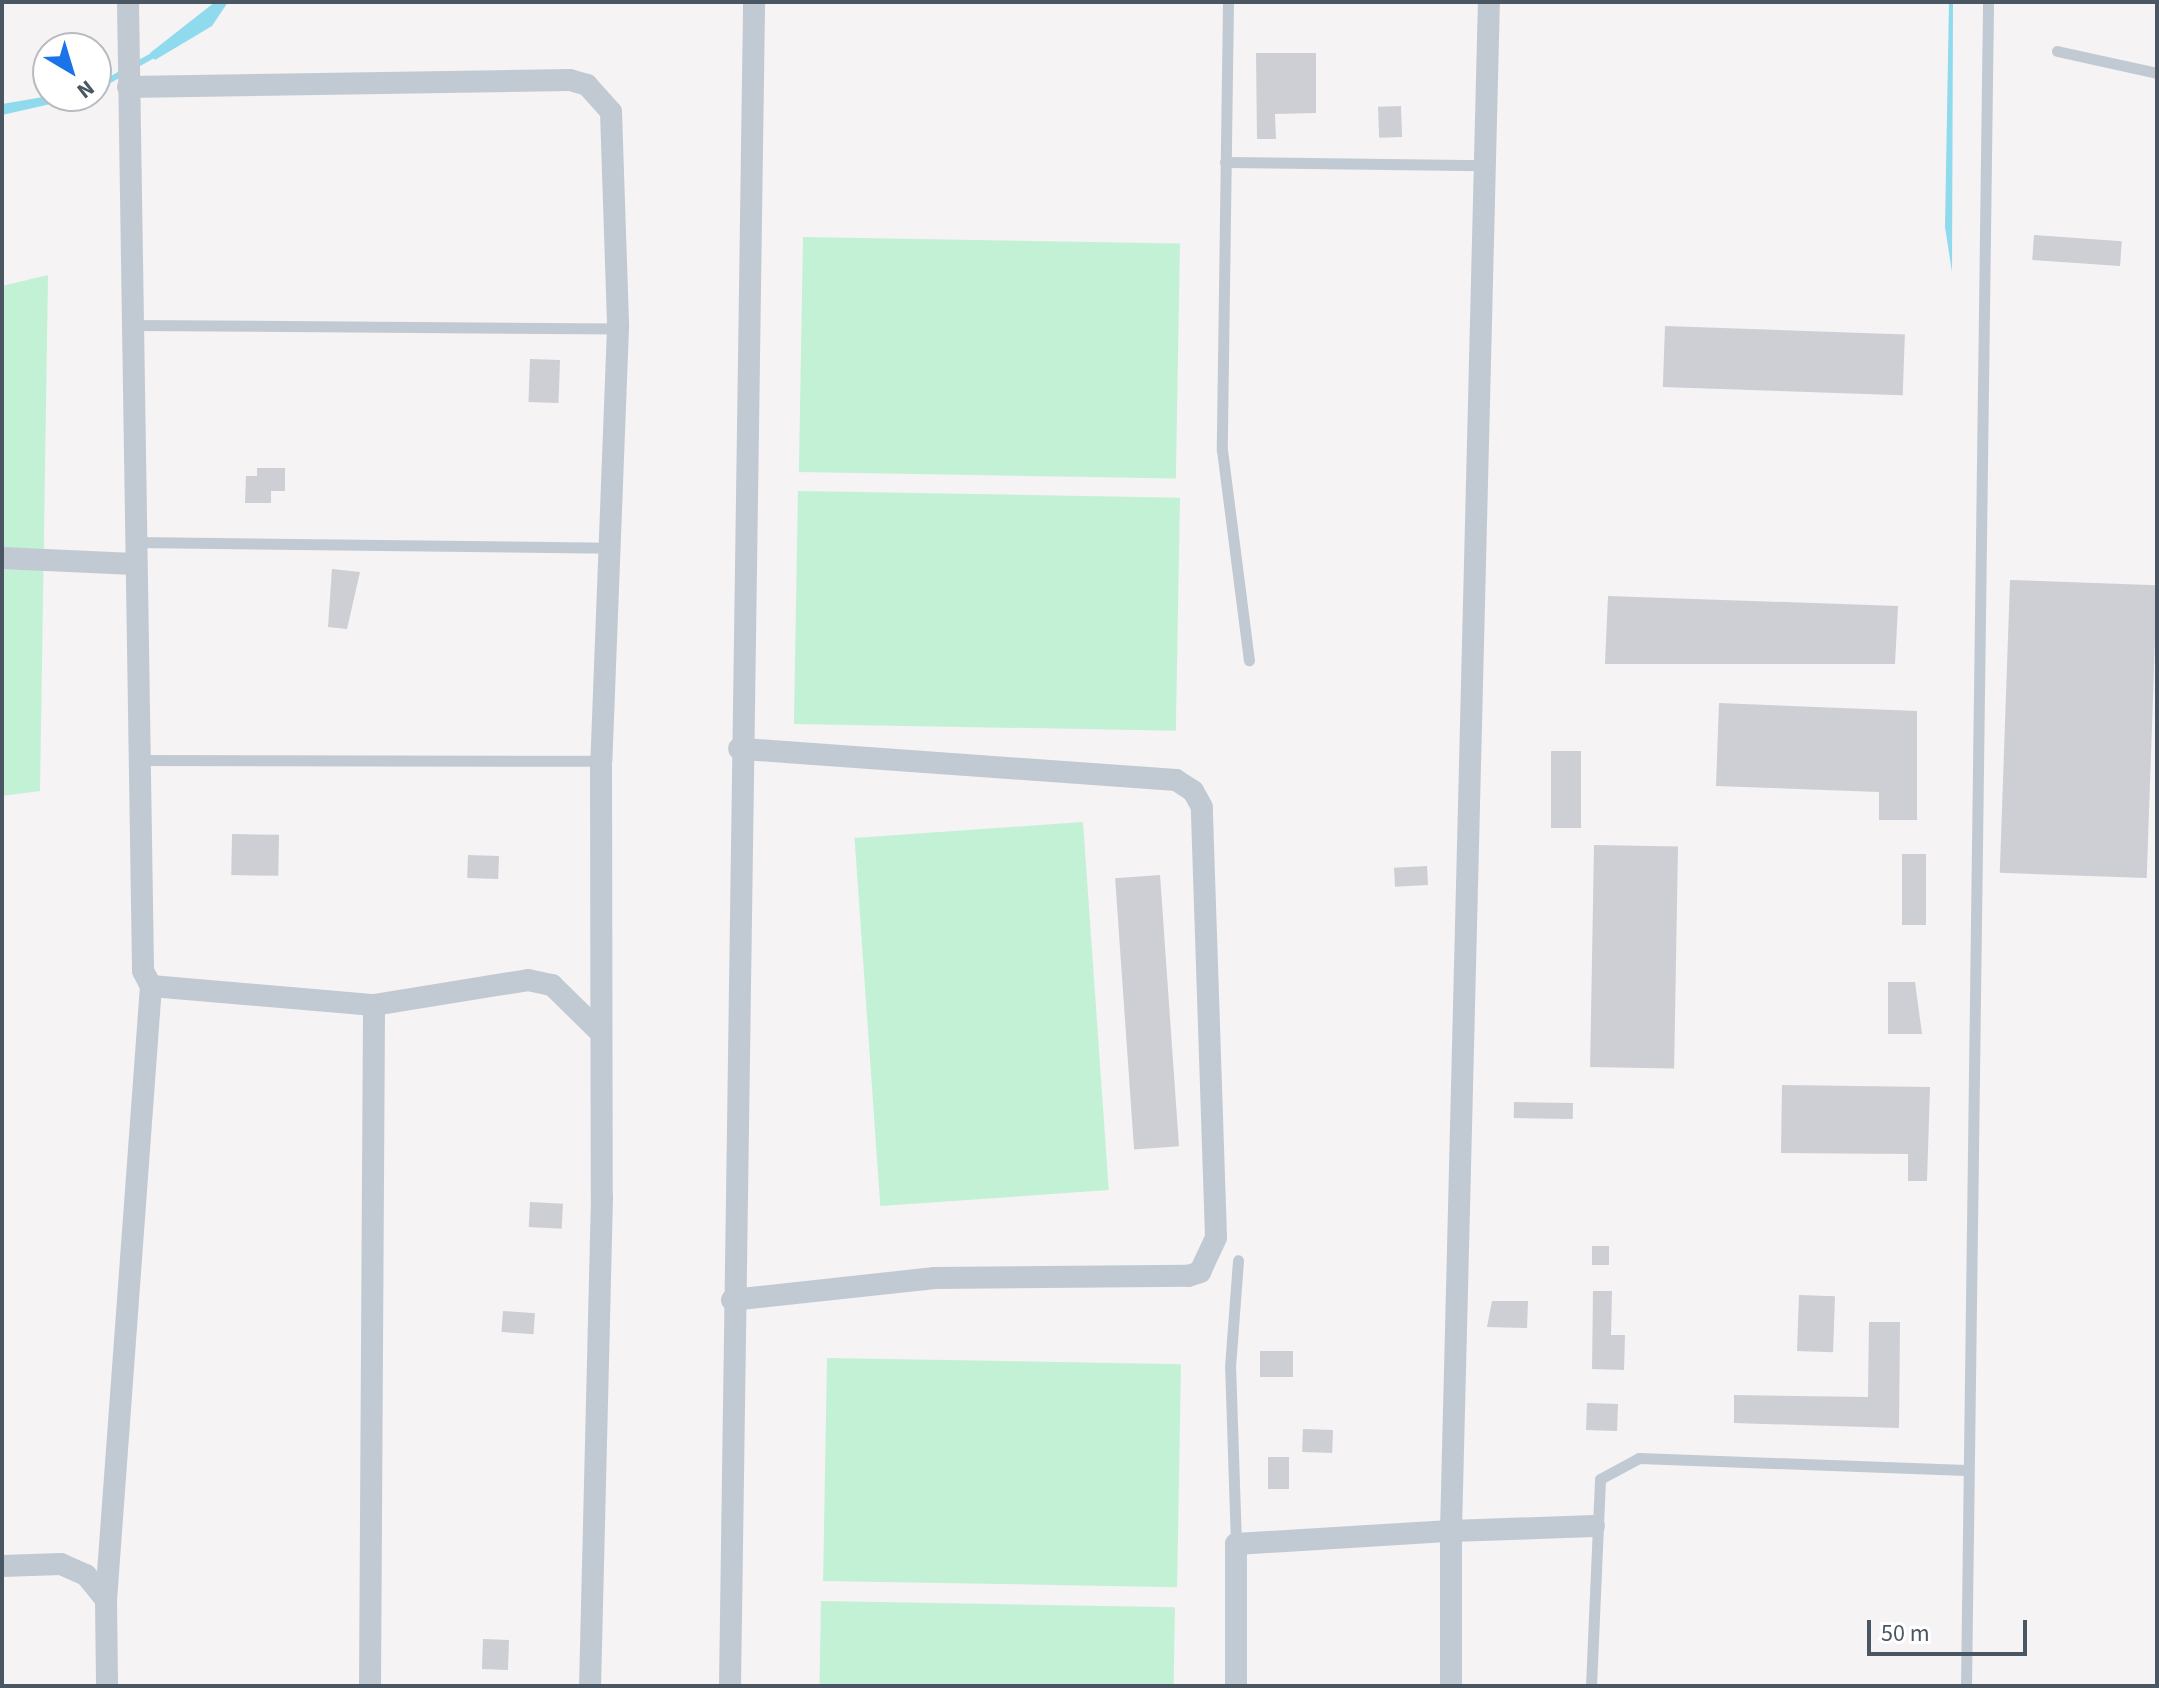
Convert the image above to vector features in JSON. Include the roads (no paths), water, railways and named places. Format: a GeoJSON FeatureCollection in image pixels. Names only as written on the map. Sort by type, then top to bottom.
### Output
{"type":"FeatureCollection","features":[{"type":"Feature","properties":{"kind":"street"},"geometry":{"type":"LineString","coordinates":[[107,1686],[106,1600],[151,986],[143,971],[136,760],[128,2]]}},
{"type":"Feature","properties":{"kind":"street"},"geometry":{"type":"LineString","coordinates":[[730,1686],[739,749],[754,2]]}},
{"type":"Feature","properties":{"kind":"street"},"geometry":{"type":"LineString","coordinates":[[1451,1686],[1451,1531],[1489,2]]}},
{"type":"Feature","properties":{"kind":"street"},"geometry":{"type":"LineString","coordinates":[[128,75],[587,85],[611,112],[618,328],[601,761],[598,1030],[602,1197],[590,1686]]}},
{"type":"Feature","properties":{"kind":"street"},"geometry":{"type":"LineString","coordinates":[[2,558],[134,553]]}},
{"type":"Feature","properties":{"kind":"street"},"geometry":{"type":"LineString","coordinates":[[732,1300],[935,1278],[1188,1276],[1200,1272],[1216,1237],[1202,807],[1193,791],[1176,780],[739,749]]}},
{"type":"Feature","properties":{"kind":"street"},"geometry":{"type":"LineString","coordinates":[[151,986],[374,1005],[499,979],[528,980],[552,985],[598,1030]]}},
{"type":"Feature","properties":{"kind":"street"},"geometry":{"type":"LineString","coordinates":[[370,1686],[374,1005]]}},
{"type":"Feature","properties":{"kind":"street"},"geometry":{"type":"LineString","coordinates":[[1236,1686],[1236,1544],[1594,1526]]}},
{"type":"Feature","properties":{"kind":"street"},"geometry":{"type":"LineString","coordinates":[[2,1566],[61,1564],[86,1575],[106,1600]]}},
{"type":"Feature","properties":{"kind":"lane"},"geometry":{"type":"LineString","coordinates":[[1228,2],[1222,450],[1249,660]]}},
{"type":"Feature","properties":{"kind":"lane"},"geometry":{"type":"LineString","coordinates":[[1966,1686],[1966,1470],[1988,2]]}},
{"type":"Feature","properties":{"kind":"lane"},"geometry":{"type":"LineString","coordinates":[[2057,51],[2157,73]]}},
{"type":"Feature","properties":{"kind":"lane"},"geometry":{"type":"LineString","coordinates":[[1225,162],[1485,165]]}},
{"type":"Feature","properties":{"kind":"lane"},"geometry":{"type":"LineString","coordinates":[[131,325],[618,328]]}},
{"type":"Feature","properties":{"kind":"lane"},"geometry":{"type":"LineString","coordinates":[[134,553],[611,548]]}},
{"type":"Feature","properties":{"kind":"lane"},"geometry":{"type":"LineString","coordinates":[[136,760],[601,761]]}},
{"type":"Feature","properties":{"kind":"lane"},"geometry":{"type":"LineString","coordinates":[[1236,1544],[1230,1367],[1238,1260]]}},
{"type":"Feature","properties":{"kind":"lane"},"geometry":{"type":"LineString","coordinates":[[1591,1686],[1594,1526],[1600,1479],[1639,1458],[1966,1470]]}},
{"type":"Feature","properties":{"kind":"water"},"geometry":{"type":"Polygon","coordinates":[[[215,2],[228,2],[212,26],[155,60],[150,53],[215,2]]]}},
{"type":"Feature","properties":{"kind":"water"},"geometry":{"type":"Polygon","coordinates":[[[1949,2],[1953,2],[1952,272],[1945,227],[1949,2]]]}},
{"type":"Feature","properties":{"kind":"water"},"geometry":{"type":"Polygon","coordinates":[[[32,99],[32,108],[2,115],[2,104],[32,99]]]}},
{"type":"Feature","properties":{"kind":"waterway"},"geometry":{"type":"LineString","coordinates":[[134,66],[159,52]]}},
{"type":"Feature","properties":{"kind":"waterway"},"geometry":{"type":"LineString","coordinates":[[112,79],[124,72]]}}]}
